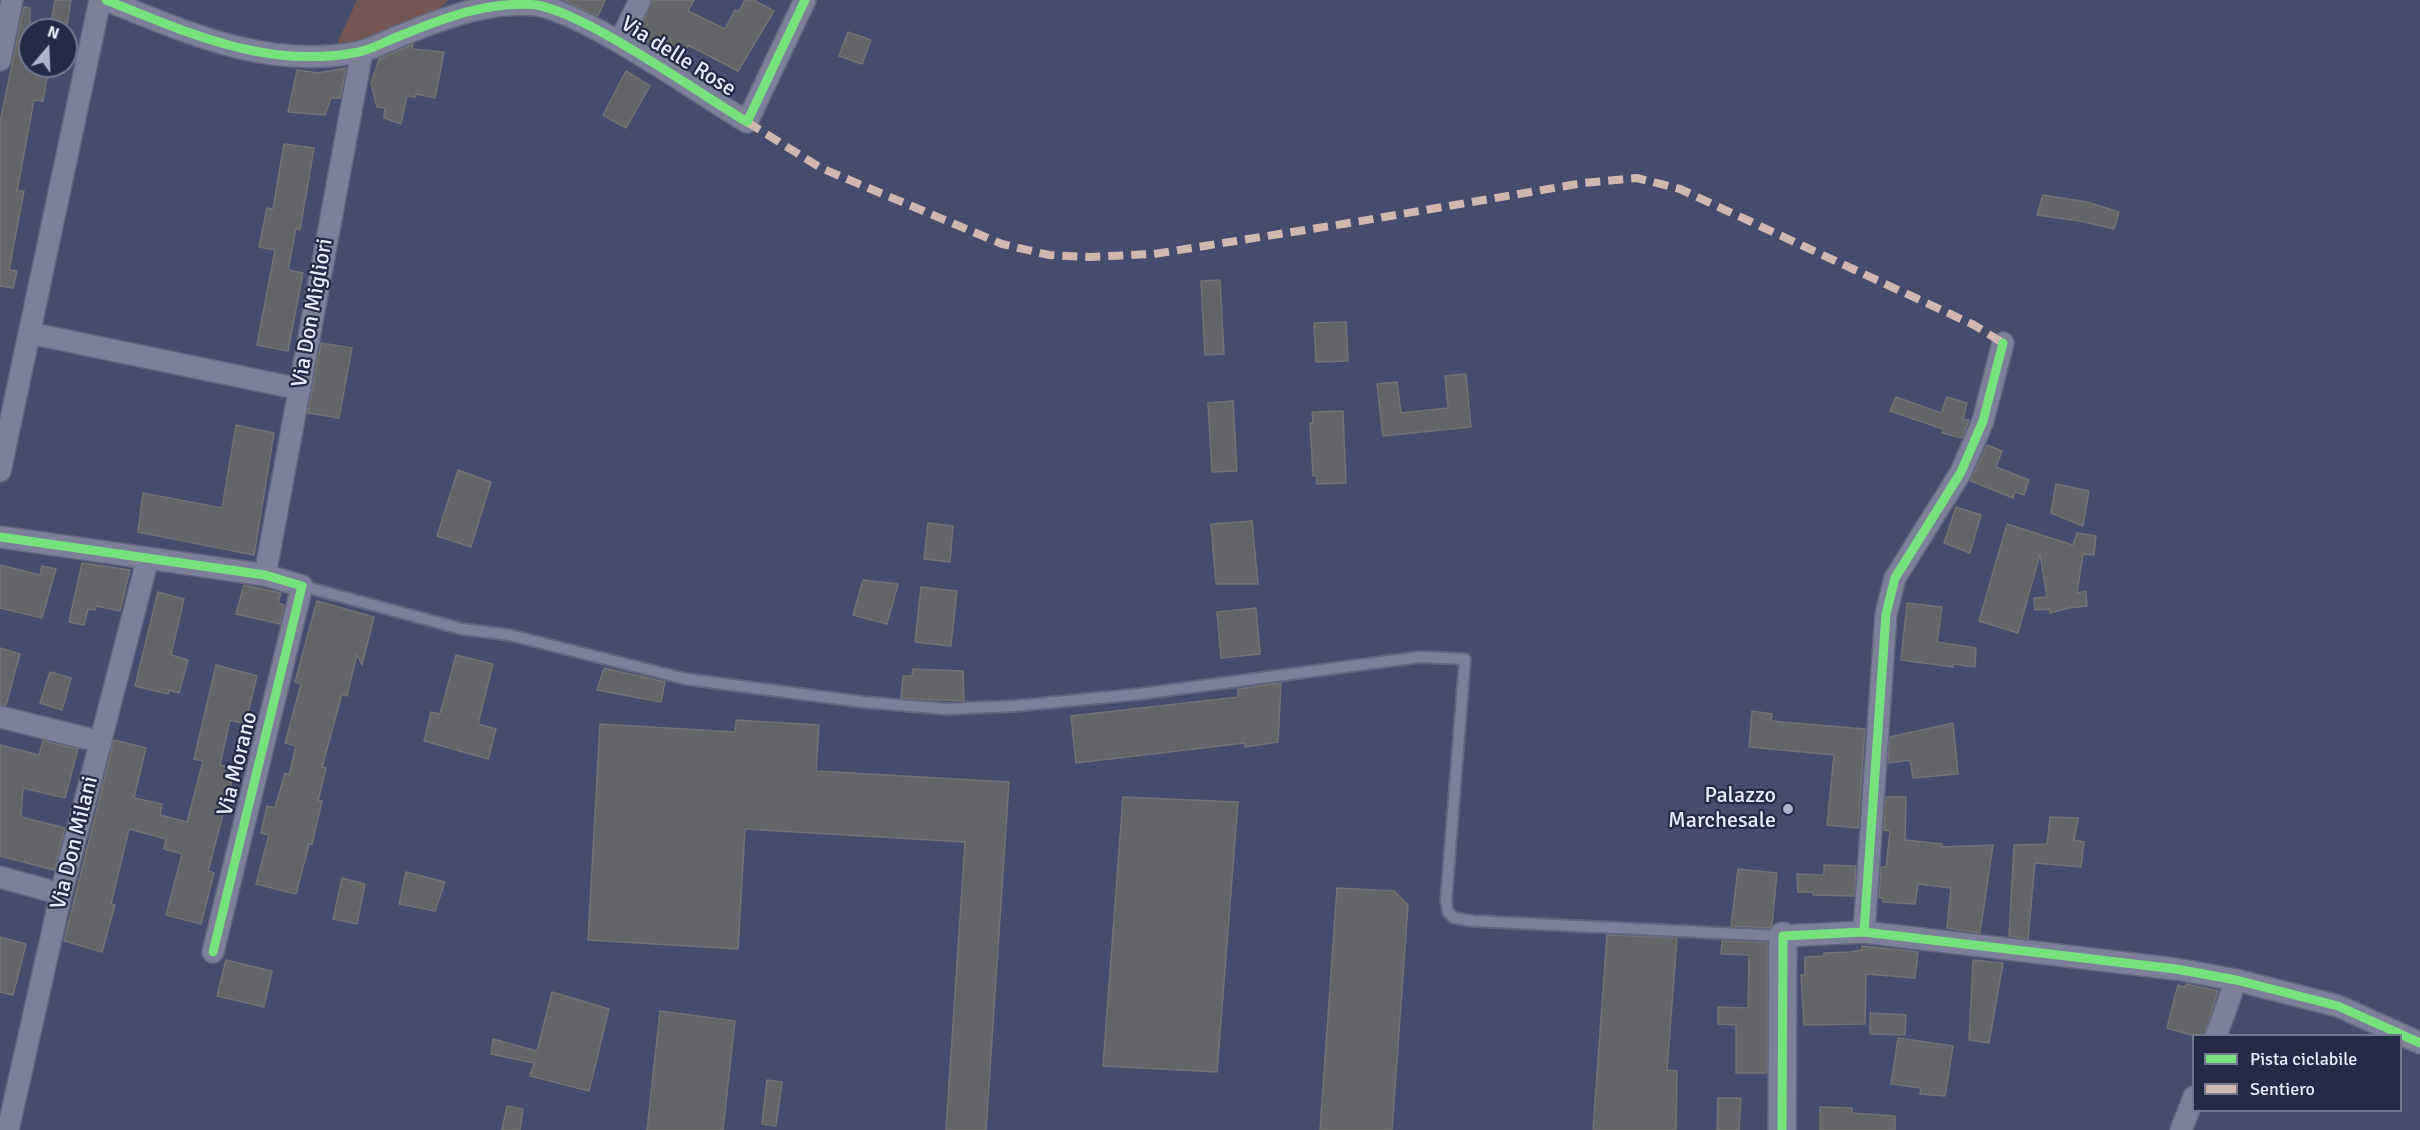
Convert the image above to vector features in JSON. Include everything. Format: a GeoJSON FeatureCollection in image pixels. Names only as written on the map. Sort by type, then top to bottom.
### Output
{"type":"FeatureCollection","features":[{"type":"Feature","properties":{"kind":"street"},"geometry":{"type":"LineString","coordinates":[[0,60],[12,0]]}},
{"type":"Feature","properties":{"kind":"street"},"geometry":{"type":"LineString","coordinates":[[0,471],[100,0]]}},
{"type":"Feature","properties":{"kind":"street","name":"Via delle Rose"},"geometry":{"type":"LineString","coordinates":[[106,0],[211,40],[258,53],[289,57],[320,57],[362,51],[461,6],[538,5],[577,20],[620,42],[747,122],[805,0]]}},
{"type":"Feature","properties":{"kind":"street"},"geometry":{"type":"LineString","coordinates":[[620,42],[640,0]]}},
{"type":"Feature","properties":{"kind":"street","name":"Via Don Migliori"},"geometry":{"type":"LineString","coordinates":[[265,575],[362,51]]}},
{"type":"Feature","properties":{"kind":"street"},"geometry":{"type":"LineString","coordinates":[[29,333],[300,389]]}},
{"type":"Feature","properties":{"kind":"street"},"geometry":{"type":"LineString","coordinates":[[1864,932],[1886,614],[1895,578],[1961,472],[1983,421],[2004,343]]}},
{"type":"Feature","properties":{"kind":"street"},"geometry":{"type":"LineString","coordinates":[[0,537],[265,575],[302,586]]}},
{"type":"Feature","properties":{"kind":"street","name":"Via Don Milani"},"geometry":{"type":"LineString","coordinates":[[8,1130],[61,894],[148,558]]}},
{"type":"Feature","properties":{"kind":"street","name":"Via Morano"},"geometry":{"type":"LineString","coordinates":[[213,952],[302,586]]}},
{"type":"Feature","properties":{"kind":"street"},"geometry":{"type":"LineString","coordinates":[[0,717],[101,742]]}},
{"type":"Feature","properties":{"kind":"street"},"geometry":{"type":"LineString","coordinates":[[0,878],[61,894]]}},
{"type":"Feature","properties":{"kind":"street"},"geometry":{"type":"LineString","coordinates":[[1782,1130],[1783,936],[1864,932],[2176,969],[2236,980],[2338,1006],[2400,1034]]}},
{"type":"Feature","properties":{"kind":"street"},"geometry":{"type":"LineString","coordinates":[[2216,1034],[2236,980]]}},
{"type":"Feature","properties":{"kind":"street"},"geometry":{"type":"LineString","coordinates":[[2402,1035],[2420,1043]]}},
{"type":"Feature","properties":{"kind":"street"},"geometry":{"type":"LineString","coordinates":[[2181,1130],[2192,1099]]}},
{"type":"Feature","properties":{"kind":"lane"},"geometry":{"type":"LineString","coordinates":[[302,586],[462,629],[510,635],[686,679],[863,702],[946,709],[1015,706],[1140,694],[1420,657],[1465,659],[1446,901],[1448,912],[1454,918],[1474,921],[1783,936]]}},
{"type":"Feature","properties":{"kind":"shaded area"},"geometry":{"type":"Polygon","coordinates":[[[357,0],[449,0],[440,8],[412,23],[363,40],[336,46],[357,0]]]}},
{"type":"Feature","properties":{"kind":"building"},"geometry":{"type":"Polygon","coordinates":[[[55,0],[71,0],[68,18],[52,18],[55,0]]]}},
{"type":"Feature","properties":{"kind":"building"},"geometry":{"type":"Polygon","coordinates":[[[564,0],[605,0],[598,16],[564,0]]]}},
{"type":"Feature","properties":{"kind":"building"},"geometry":{"type":"Polygon","coordinates":[[[653,0],[694,0],[688,11],[725,29],[735,10],[739,11],[745,0],[754,0],[774,11],[738,71],[688,45],[679,63],[637,35],[653,0]]]}},
{"type":"Feature","properties":{"kind":"building"},"geometry":{"type":"Polygon","coordinates":[[[24,7],[30,8],[30,18],[22,18],[24,7]]]}},
{"type":"Feature","properties":{"kind":"building"},"geometry":{"type":"Polygon","coordinates":[[[848,32],[871,40],[862,64],[839,56],[848,32]]]}},
{"type":"Feature","properties":{"kind":"building"},"geometry":{"type":"Polygon","coordinates":[[[18,36],[18,78],[47,78],[43,101],[34,100],[17,191],[24,191],[9,270],[17,271],[13,288],[0,286],[0,122],[18,36]]]}},
{"type":"Feature","properties":{"kind":"building"},"geometry":{"type":"Polygon","coordinates":[[[413,44],[412,49],[444,52],[435,98],[416,94],[415,97],[407,96],[401,124],[384,118],[385,108],[377,107],[371,83],[379,59],[413,44]]]}},
{"type":"Feature","properties":{"kind":"building"},"geometry":{"type":"Polygon","coordinates":[[[346,68],[340,98],[331,98],[325,115],[288,112],[297,70],[318,73],[346,68]]]}},
{"type":"Feature","properties":{"kind":"building"},"geometry":{"type":"Polygon","coordinates":[[[626,71],[650,86],[626,128],[603,115],[626,71]]]}},
{"type":"Feature","properties":{"kind":"building"},"geometry":{"type":"Polygon","coordinates":[[[284,144],[314,148],[300,230],[296,228],[288,270],[303,273],[288,351],[257,345],[275,250],[259,247],[267,208],[273,209],[284,144]]]}},
{"type":"Feature","properties":{"kind":"building"},"geometry":{"type":"Polygon","coordinates":[[[2043,195],[2087,202],[2119,212],[2114,229],[2037,215],[2043,195]]]}},
{"type":"Feature","properties":{"kind":"building"},"geometry":{"type":"Polygon","coordinates":[[[1220,280],[1224,354],[1205,355],[1201,281],[1220,280]]]}},
{"type":"Feature","properties":{"kind":"building"},"geometry":{"type":"Polygon","coordinates":[[[1346,322],[1348,361],[1316,362],[1314,323],[1346,322]]]}},
{"type":"Feature","properties":{"kind":"building"},"geometry":{"type":"Polygon","coordinates":[[[321,343],[352,348],[339,418],[308,413],[321,343]]]}},
{"type":"Feature","properties":{"kind":"building"},"geometry":{"type":"Polygon","coordinates":[[[1466,374],[1471,427],[1383,436],[1377,384],[1397,382],[1401,413],[1448,408],[1445,376],[1466,374]]]}},
{"type":"Feature","properties":{"kind":"building"},"geometry":{"type":"Polygon","coordinates":[[[1896,397],[1941,413],[1947,397],[1967,403],[1963,419],[1969,420],[1962,438],[1942,433],[1943,429],[1890,411],[1896,397]]]}},
{"type":"Feature","properties":{"kind":"building"},"geometry":{"type":"Polygon","coordinates":[[[1233,401],[1237,471],[1212,472],[1208,403],[1233,401]]]}},
{"type":"Feature","properties":{"kind":"building"},"geometry":{"type":"Polygon","coordinates":[[[1343,411],[1346,483],[1317,484],[1316,475],[1313,476],[1310,423],[1313,423],[1312,412],[1343,411]]]}},
{"type":"Feature","properties":{"kind":"building"},"geometry":{"type":"Polygon","coordinates":[[[236,425],[274,433],[254,555],[138,532],[143,493],[222,508],[236,425]]]}},
{"type":"Feature","properties":{"kind":"building"},"geometry":{"type":"Polygon","coordinates":[[[1987,445],[2002,451],[1996,467],[2029,480],[2024,495],[2015,492],[2013,498],[1971,481],[1987,445]]]}},
{"type":"Feature","properties":{"kind":"building"},"geometry":{"type":"Polygon","coordinates":[[[458,470],[491,482],[471,547],[437,536],[458,470]]]}},
{"type":"Feature","properties":{"kind":"building"},"geometry":{"type":"Polygon","coordinates":[[[2056,484],[2089,491],[2083,526],[2051,513],[2056,484]]]}},
{"type":"Feature","properties":{"kind":"building"},"geometry":{"type":"Polygon","coordinates":[[[1956,507],[1981,515],[1970,553],[1944,543],[1956,507]]]}},
{"type":"Feature","properties":{"kind":"building"},"geometry":{"type":"Polygon","coordinates":[[[1252,521],[1258,584],[1216,584],[1211,524],[1252,521]]]}},
{"type":"Feature","properties":{"kind":"building"},"geometry":{"type":"Polygon","coordinates":[[[928,523],[953,526],[950,562],[924,559],[928,523]]]}},
{"type":"Feature","properties":{"kind":"building"},"geometry":{"type":"Polygon","coordinates":[[[2007,524],[2073,545],[2077,533],[2096,536],[2094,555],[2083,554],[2077,593],[2086,591],[2087,606],[2050,613],[2049,609],[2035,610],[2034,598],[2047,597],[2040,554],[2018,633],[1979,621],[2007,524]]]}},
{"type":"Feature","properties":{"kind":"building"},"geometry":{"type":"Polygon","coordinates":[[[82,563],[130,570],[120,611],[96,606],[95,610],[88,609],[84,625],[69,622],[82,563]]]}},
{"type":"Feature","properties":{"kind":"building"},"geometry":{"type":"Polygon","coordinates":[[[0,565],[40,575],[42,566],[56,569],[42,618],[0,608],[0,565]]]}},
{"type":"Feature","properties":{"kind":"building"},"geometry":{"type":"Polygon","coordinates":[[[863,580],[898,584],[887,624],[853,615],[863,580]]]}},
{"type":"Feature","properties":{"kind":"building"},"geometry":{"type":"Polygon","coordinates":[[[244,585],[281,593],[278,603],[284,605],[280,624],[236,614],[244,585]]]}},
{"type":"Feature","properties":{"kind":"building"},"geometry":{"type":"Polygon","coordinates":[[[921,587],[957,591],[951,646],[915,642],[921,587]]]}},
{"type":"Feature","properties":{"kind":"building"},"geometry":{"type":"Polygon","coordinates":[[[158,592],[184,599],[171,655],[188,660],[179,693],[169,690],[168,694],[135,686],[158,592]]]}},
{"type":"Feature","properties":{"kind":"building"},"geometry":{"type":"Polygon","coordinates":[[[317,601],[374,617],[362,665],[357,654],[347,696],[342,694],[322,767],[326,768],[318,801],[322,801],[312,844],[309,844],[296,894],[256,884],[269,835],[261,833],[267,806],[275,808],[285,773],[289,775],[296,746],[285,743],[301,684],[295,682],[317,601]]]}},
{"type":"Feature","properties":{"kind":"building"},"geometry":{"type":"Polygon","coordinates":[[[1907,603],[1942,607],[1937,642],[1976,648],[1975,667],[1953,664],[1953,667],[1901,660],[1907,603]]]}},
{"type":"Feature","properties":{"kind":"building"},"geometry":{"type":"Polygon","coordinates":[[[1256,608],[1260,654],[1221,658],[1217,612],[1256,608]]]}},
{"type":"Feature","properties":{"kind":"building"},"geometry":{"type":"Polygon","coordinates":[[[0,648],[20,654],[6,705],[0,705],[0,648]]]}},
{"type":"Feature","properties":{"kind":"building"},"geometry":{"type":"Polygon","coordinates":[[[456,655],[493,664],[478,724],[496,729],[488,759],[424,741],[431,712],[440,714],[456,655]]]}},
{"type":"Feature","properties":{"kind":"building"},"geometry":{"type":"Polygon","coordinates":[[[216,665],[257,676],[245,724],[230,720],[220,765],[235,769],[208,871],[214,873],[201,924],[166,915],[182,854],[164,849],[166,839],[129,829],[111,904],[115,905],[102,952],[64,941],[114,740],[146,748],[134,798],[162,804],[160,815],[187,822],[203,761],[194,759],[216,665]]]}},
{"type":"Feature","properties":{"kind":"building"},"geometry":{"type":"Polygon","coordinates":[[[604,668],[665,682],[661,702],[597,690],[604,668]]]}},
{"type":"Feature","properties":{"kind":"building"},"geometry":{"type":"Polygon","coordinates":[[[913,669],[963,671],[964,701],[901,698],[903,676],[912,676],[913,669]]]}},
{"type":"Feature","properties":{"kind":"building"},"geometry":{"type":"Polygon","coordinates":[[[50,672],[71,678],[62,710],[40,703],[50,672]]]}},
{"type":"Feature","properties":{"kind":"building"},"geometry":{"type":"Polygon","coordinates":[[[1281,683],[1278,742],[1245,747],[1245,743],[1076,763],[1071,716],[1238,697],[1238,689],[1281,683]]]}},
{"type":"Feature","properties":{"kind":"building"},"geometry":{"type":"Polygon","coordinates":[[[1752,711],[1772,714],[1771,721],[1865,729],[1858,828],[1827,825],[1834,755],[1749,747],[1752,711]]]}},
{"type":"Feature","properties":{"kind":"building"},"geometry":{"type":"Polygon","coordinates":[[[736,720],[819,725],[816,771],[1009,782],[986,1130],[946,1130],[965,842],[745,829],[738,949],[588,940],[600,724],[735,732],[736,720]]]}},
{"type":"Feature","properties":{"kind":"building"},"geometry":{"type":"Polygon","coordinates":[[[1953,723],[1958,774],[1913,778],[1910,760],[1888,763],[1890,737],[1953,723]]]}},
{"type":"Feature","properties":{"kind":"building"},"geometry":{"type":"Polygon","coordinates":[[[43,741],[78,749],[65,798],[23,788],[21,817],[65,828],[54,870],[0,856],[0,745],[39,755],[43,741]]]}},
{"type":"Feature","properties":{"kind":"building"},"geometry":{"type":"Polygon","coordinates":[[[1123,797],[1238,802],[1217,1072],[1103,1066],[1123,797]]]}},
{"type":"Feature","properties":{"kind":"building"},"geometry":{"type":"Polygon","coordinates":[[[1886,797],[1906,797],[1905,840],[1942,844],[1942,847],[1993,845],[1980,933],[1947,928],[1951,888],[1918,884],[1915,904],[1883,902],[1883,898],[1879,898],[1881,867],[1886,867],[1890,831],[1884,830],[1886,797]]]}},
{"type":"Feature","properties":{"kind":"building"},"geometry":{"type":"Polygon","coordinates":[[[2050,817],[2078,818],[2074,840],[2084,842],[2081,867],[2035,863],[2028,939],[2009,936],[2014,845],[2047,844],[2050,817]]]}},
{"type":"Feature","properties":{"kind":"building"},"geometry":{"type":"Polygon","coordinates":[[[1824,865],[1856,866],[1854,896],[1813,895],[1813,892],[1798,892],[1797,874],[1824,875],[1824,865]]]}},
{"type":"Feature","properties":{"kind":"building"},"geometry":{"type":"Polygon","coordinates":[[[1738,869],[1777,873],[1770,928],[1731,926],[1738,869]]]}},
{"type":"Feature","properties":{"kind":"building"},"geometry":{"type":"Polygon","coordinates":[[[406,872],[445,882],[435,911],[399,904],[406,872]]]}},
{"type":"Feature","properties":{"kind":"building"},"geometry":{"type":"Polygon","coordinates":[[[342,878],[365,884],[357,924],[333,919],[342,878]]]}},
{"type":"Feature","properties":{"kind":"building"},"geometry":{"type":"Polygon","coordinates":[[[1337,888],[1394,891],[1408,905],[1392,1130],[1320,1130],[1337,888]]]}},
{"type":"Feature","properties":{"kind":"building"},"geometry":{"type":"Polygon","coordinates":[[[1607,935],[1677,938],[1667,1070],[1677,1071],[1676,1130],[1593,1130],[1607,935]]]}},
{"type":"Feature","properties":{"kind":"building"},"geometry":{"type":"Polygon","coordinates":[[[0,937],[26,944],[13,995],[0,992],[0,937]]]}},
{"type":"Feature","properties":{"kind":"building"},"geometry":{"type":"Polygon","coordinates":[[[1722,941],[1767,943],[1767,1073],[1736,1073],[1736,1025],[1718,1024],[1718,1007],[1748,1008],[1749,955],[1721,954],[1722,941]]]}},
{"type":"Feature","properties":{"kind":"building"},"geometry":{"type":"Polygon","coordinates":[[[1862,946],[1918,952],[1915,978],[1866,974],[1865,1024],[1804,1025],[1801,975],[1805,975],[1805,957],[1862,950],[1862,946]]]}},
{"type":"Feature","properties":{"kind":"building"},"geometry":{"type":"Polygon","coordinates":[[[226,960],[272,971],[264,1007],[217,996],[226,960]]]}},
{"type":"Feature","properties":{"kind":"building"},"geometry":{"type":"Polygon","coordinates":[[[1973,960],[2003,963],[1989,1043],[1969,1040],[1973,960]]]}},
{"type":"Feature","properties":{"kind":"building"},"geometry":{"type":"Polygon","coordinates":[[[2186,984],[2218,991],[2204,1034],[2191,1035],[2167,1028],[2178,985],[2185,987],[2186,984]]]}},
{"type":"Feature","properties":{"kind":"building"},"geometry":{"type":"Polygon","coordinates":[[[552,992],[609,1009],[589,1091],[530,1076],[534,1063],[491,1054],[493,1039],[537,1051],[552,992]]]}},
{"type":"Feature","properties":{"kind":"building"},"geometry":{"type":"Polygon","coordinates":[[[660,1011],[735,1021],[723,1130],[647,1130],[660,1011]]]}},
{"type":"Feature","properties":{"kind":"building"},"geometry":{"type":"Polygon","coordinates":[[[1870,1013],[1906,1015],[1905,1035],[1870,1034],[1870,1013]]]}},
{"type":"Feature","properties":{"kind":"building"},"geometry":{"type":"Polygon","coordinates":[[[1898,1038],[1953,1046],[1945,1096],[1920,1094],[1921,1088],[1891,1084],[1898,1038]]]}},
{"type":"Feature","properties":{"kind":"building"},"geometry":{"type":"Polygon","coordinates":[[[767,1080],[782,1082],[776,1126],[762,1124],[767,1080]]]}},
{"type":"Feature","properties":{"kind":"building"},"geometry":{"type":"Polygon","coordinates":[[[1718,1098],[1741,1098],[1739,1130],[1717,1130],[1718,1098]]]}},
{"type":"Feature","properties":{"kind":"building"},"geometry":{"type":"Polygon","coordinates":[[[507,1106],[523,1109],[520,1130],[502,1130],[507,1106]]]}},
{"type":"Feature","properties":{"kind":"building"},"geometry":{"type":"Polygon","coordinates":[[[1820,1107],[1852,1108],[1852,1113],[1895,1116],[1895,1130],[1820,1130],[1820,1107]]]}},
{"type":"Feature","properties":{"kind":"marked path"},"geometry":{"type":"LineString","coordinates":[[747,122],[821,168],[1002,244],[1049,255],[1089,257],[1154,254],[1583,183],[1637,178],[1680,189],[1974,325],[2003,343]]}},
{"type":"Feature","properties":{"kind":"cycle path"},"geometry":{"type":"LineString","coordinates":[[106,0],[198,36],[261,52],[293,56],[325,56],[359,52],[466,12],[501,5],[537,5],[567,15],[596,29],[747,122],[805,0]]}},
{"type":"Feature","properties":{"kind":"cycle path"},"geometry":{"type":"LineString","coordinates":[[1864,932],[1886,614],[1895,578],[1961,472],[1983,421],[2003,343]]}},
{"type":"Feature","properties":{"kind":"cycle path"},"geometry":{"type":"LineString","coordinates":[[0,537],[265,575],[302,586],[213,952]]}},
{"type":"Feature","properties":{"kind":"cycle path"},"geometry":{"type":"LineString","coordinates":[[1782,1130],[1783,936],[1864,932],[2176,969],[2236,980],[2338,1006],[2400,1034]]}},
{"type":"Feature","properties":{"kind":"cycle path"},"geometry":{"type":"LineString","coordinates":[[2402,1035],[2420,1043]]}},
{"type":"Feature","properties":{"kind":"place","name":"Palazzo Marchesale"},"geometry":{"type":"Point","coordinates":[1788,809]}}]}
